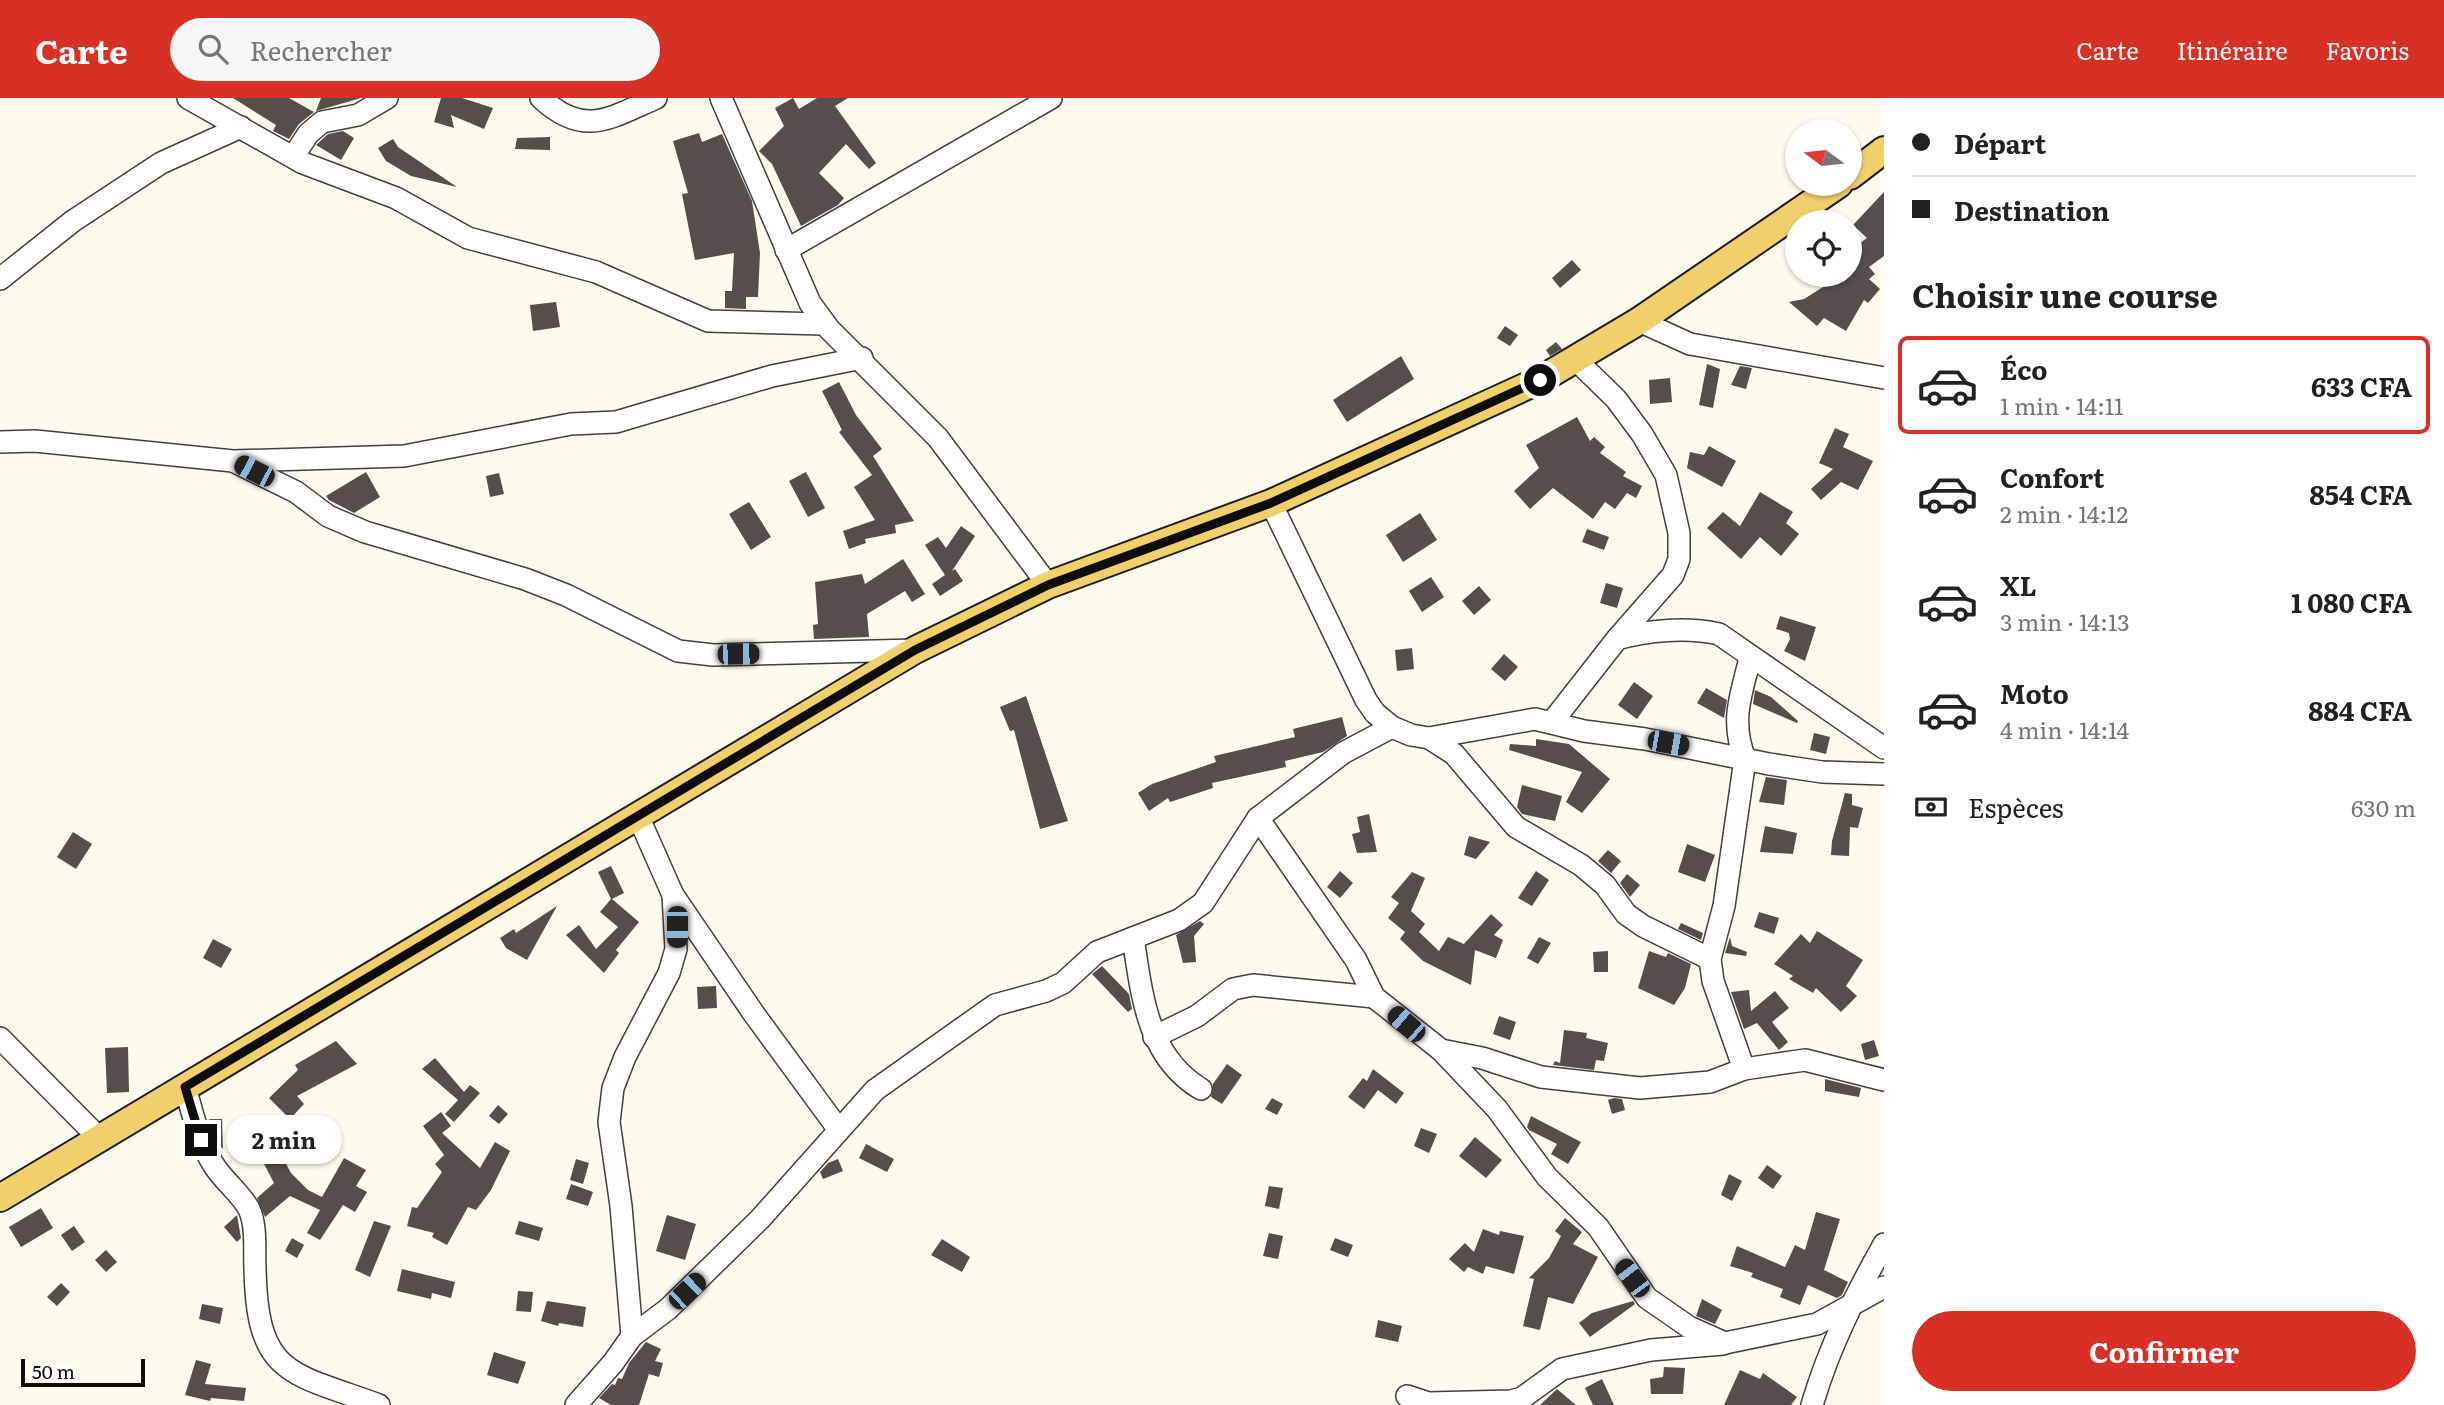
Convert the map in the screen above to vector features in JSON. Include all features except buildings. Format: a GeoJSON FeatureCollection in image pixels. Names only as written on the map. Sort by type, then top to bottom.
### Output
{"type":"FeatureCollection","features":[{"type":"Feature","properties":{"kind":"main road"},"geometry":{"type":"LineString","coordinates":[[1862,167],[1884,150]]}},
{"type":"Feature","properties":{"kind":"main road"},"geometry":{"type":"LineString","coordinates":[[0,1198],[915,650],[1048,585],[1271,503],[1540,380],[1639,321],[1821,196]]}},
{"type":"Feature","properties":{"kind":"street"},"geometry":{"type":"LineString","coordinates":[[188,98],[293,157],[396,198],[468,238],[596,272],[708,321],[825,324]]}},
{"type":"Feature","properties":{"kind":"street"},"geometry":{"type":"LineString","coordinates":[[293,157],[308,134],[322,122],[358,115],[387,98]]}},
{"type":"Feature","properties":{"kind":"street"},"geometry":{"type":"LineString","coordinates":[[541,98],[549,106],[584,123],[596,123],[656,98]]}},
{"type":"Feature","properties":{"kind":"street"},"geometry":{"type":"LineString","coordinates":[[786,250],[1041,101]]}},
{"type":"Feature","properties":{"kind":"street"},"geometry":{"type":"LineString","coordinates":[[728,102],[786,250],[810,303],[825,324],[862,358],[938,438],[1048,585]]}},
{"type":"Feature","properties":{"kind":"street"},"geometry":{"type":"LineString","coordinates":[[0,279],[73,221],[162,163],[241,127]]}},
{"type":"Feature","properties":{"kind":"street"},"geometry":{"type":"LineString","coordinates":[[1639,321],[1690,344],[1884,378]]}},
{"type":"Feature","properties":{"kind":"street"},"geometry":{"type":"LineString","coordinates":[[0,442],[35,441],[233,461],[404,456],[571,424],[616,422],[760,379],[862,358]]}},
{"type":"Feature","properties":{"kind":"street"},"geometry":{"type":"LineString","coordinates":[[1552,722],[1617,639],[1673,575],[1679,559],[1679,533],[1666,475],[1642,434],[1616,399],[1575,359]]}},
{"type":"Feature","properties":{"kind":"street"},"geometry":{"type":"LineString","coordinates":[[233,461],[296,492],[328,516],[365,532],[525,579],[566,594],[678,651],[713,655],[915,650]]}},
{"type":"Feature","properties":{"kind":"street"},"geometry":{"type":"LineString","coordinates":[[1271,503],[1366,700],[1375,713],[1392,727],[1411,735],[1429,738],[1535,719],[1584,732],[1645,739],[1822,772],[1884,774]]}},
{"type":"Feature","properties":{"kind":"street"},"geometry":{"type":"LineString","coordinates":[[1617,639],[1651,633],[1703,631],[1719,634],[1750,658],[1884,748]]}},
{"type":"Feature","properties":{"kind":"street"},"geometry":{"type":"LineString","coordinates":[[1744,1069],[1713,981],[1710,959],[1724,906],[1745,759],[1737,736],[1736,718],[1750,658]]}},
{"type":"Feature","properties":{"kind":"street"},"geometry":{"type":"LineString","coordinates":[[576,1405],[613,1363],[632,1336],[668,1309],[760,1219],[875,1090],[995,1005],[1063,983],[1097,952],[1179,920],[1203,903],[1258,818],[1343,753],[1392,727]]}},
{"type":"Feature","properties":{"kind":"street"},"geometry":{"type":"LineString","coordinates":[[1429,738],[1454,754],[1516,827],[1581,865],[1605,886],[1626,914],[1643,926],[1710,959]]}},
{"type":"Feature","properties":{"kind":"street"},"geometry":{"type":"LineString","coordinates":[[638,816],[673,895],[754,1014],[839,1130]]}},
{"type":"Feature","properties":{"kind":"street"},"geometry":{"type":"LineString","coordinates":[[1258,818],[1356,960],[1374,997],[1441,1050],[1497,1109],[1547,1177],[1598,1227],[1647,1298],[1689,1327],[1725,1343]]}},
{"type":"Feature","properties":{"kind":"street"},"geometry":{"type":"LineString","coordinates":[[632,1336],[621,1206],[609,1122],[612,1088],[625,1057],[669,973],[676,949],[673,895]]}},
{"type":"Feature","properties":{"kind":"street"},"geometry":{"type":"LineString","coordinates":[[1133,938],[1141,989],[1153,1037],[1166,1059],[1187,1080],[1201,1089]]}},
{"type":"Feature","properties":{"kind":"street"},"geometry":{"type":"LineString","coordinates":[[1153,1037],[1197,1016],[1234,989],[1254,985],[1374,997]]}},
{"type":"Feature","properties":{"kind":"street"},"geometry":{"type":"LineString","coordinates":[[0,1038],[100,1139]]}},
{"type":"Feature","properties":{"kind":"street"},"geometry":{"type":"LineString","coordinates":[[1441,1050],[1482,1058],[1541,1077],[1640,1088],[1710,1082],[1744,1069],[1805,1060],[1884,1080]]}},
{"type":"Feature","properties":{"kind":"street"},"geometry":{"type":"LineString","coordinates":[[185,1087],[209,1158],[249,1209],[254,1228],[256,1304],[260,1329],[271,1351],[284,1366],[297,1374],[379,1405]]}},
{"type":"Feature","properties":{"kind":"street"},"geometry":{"type":"LineString","coordinates":[[1812,1405],[1824,1365],[1848,1309],[1884,1244]]}},
{"type":"Feature","properties":{"kind":"street"},"geometry":{"type":"LineString","coordinates":[[1407,1396],[1428,1403],[1511,1401],[1522,1398],[1562,1369],[1651,1350],[1725,1343],[1816,1324],[1848,1309],[1884,1287]]}},
{"type":"Feature","properties":{"kind":"route"},"geometry":{"type":"LineString","coordinates":[[201,1140],[185,1087],[915,650],[1048,585],[1271,503],[1540,380]]}}]}
